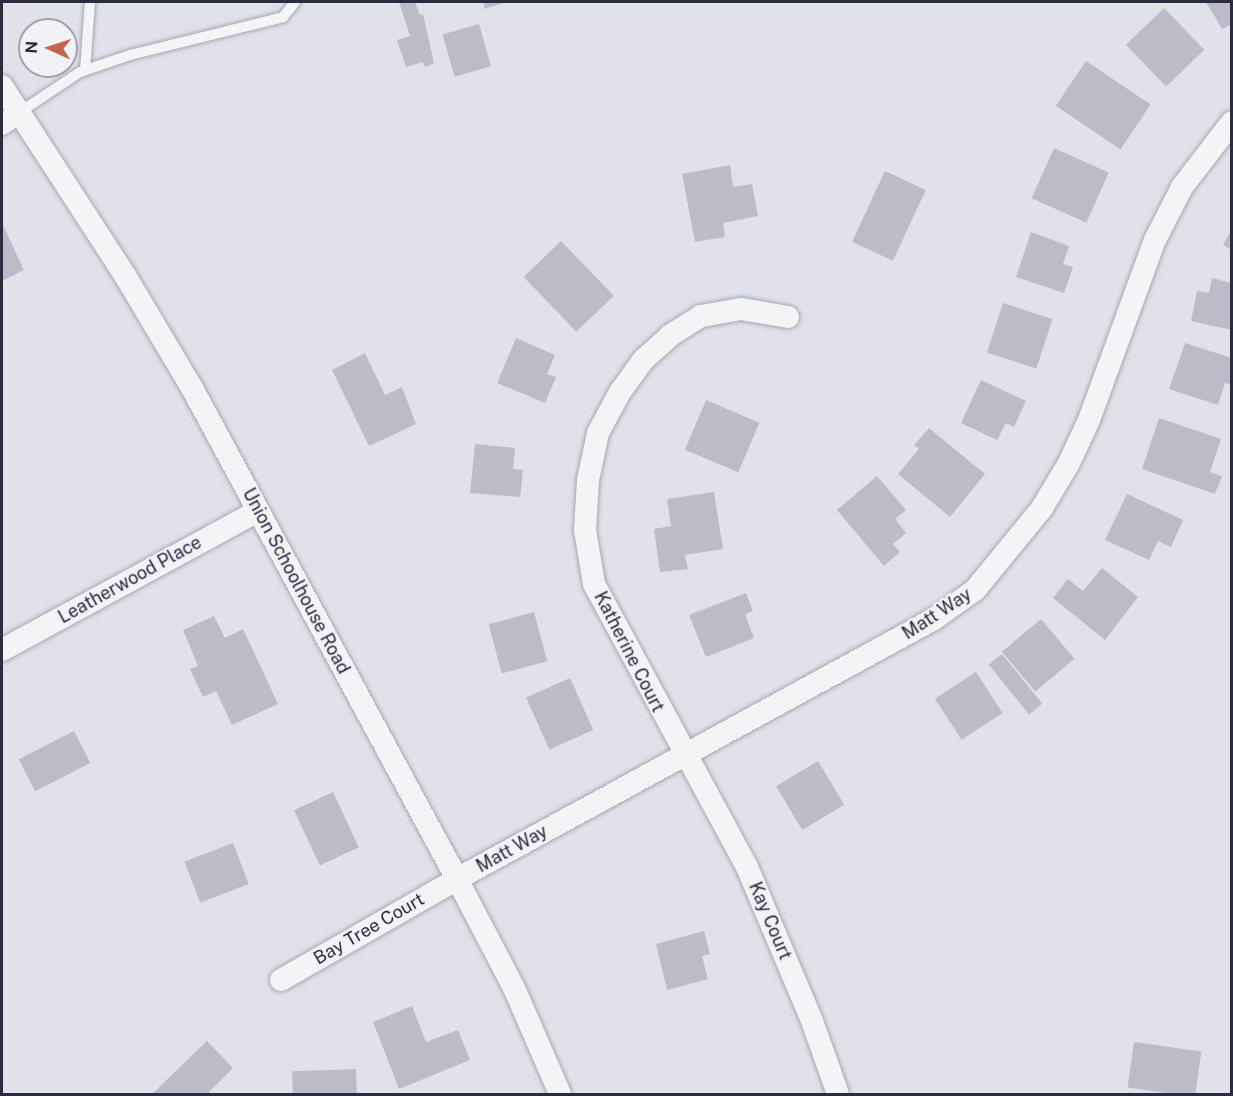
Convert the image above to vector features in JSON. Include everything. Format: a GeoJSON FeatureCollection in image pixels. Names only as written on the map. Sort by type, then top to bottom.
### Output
{"type":"FeatureCollection","features":[{"type":"Feature","properties":{"kind":"street","name":"Union Schoolhouse Road"},"geometry":{"type":"LineString","coordinates":[[2,86],[10,118],[138,297],[258,511],[514,988],[560,1095]]}},
{"type":"Feature","properties":{"kind":"street","name":"Matt Way"},"geometry":{"type":"LineString","coordinates":[[457,879],[934,619],[975,590],[1042,508],[1069,463],[1089,420],[1155,240],[1182,187],[1232,122]]}},
{"type":"Feature","properties":{"kind":"street","name":"Katherine Court"},"geometry":{"type":"LineString","coordinates":[[684,756],[594,584],[585,530],[588,480],[598,433],[620,392],[644,359],[694,321],[741,309],[788,317]]}},
{"type":"Feature","properties":{"kind":"street","name":"Leatherwood Place"},"geometry":{"type":"LineString","coordinates":[[2,650],[258,511]]}},
{"type":"Feature","properties":{"kind":"street","name":"Kay Court"},"geometry":{"type":"LineString","coordinates":[[684,756],[752,878],[812,1021],[838,1095]]}},
{"type":"Feature","properties":{"kind":"street","name":"Bay Tree Court"},"geometry":{"type":"LineString","coordinates":[[280,980],[457,879]]}},
{"type":"Feature","properties":{"kind":"lane"},"geometry":{"type":"LineString","coordinates":[[86,70],[90,2]]}},
{"type":"Feature","properties":{"kind":"lane"},"geometry":{"type":"LineString","coordinates":[[10,118],[86,70],[283,17],[295,2]]}},
{"type":"Feature","properties":{"kind":"building"},"geometry":{"type":"Polygon","coordinates":[[[399,2],[415,2],[420,15],[423,14],[434,63],[425,67],[423,62],[406,67],[397,40],[410,36],[399,2]]]}},
{"type":"Feature","properties":{"kind":"building"},"geometry":{"type":"Polygon","coordinates":[[[483,2],[506,2],[485,9],[483,2]]]}},
{"type":"Feature","properties":{"kind":"building"},"geometry":{"type":"Polygon","coordinates":[[[1206,2],[1232,2],[1232,24],[1222,29],[1206,2]]]}},
{"type":"Feature","properties":{"kind":"building"},"geometry":{"type":"Polygon","coordinates":[[[1164,8],[1204,50],[1166,87],[1126,45],[1164,8]]]}},
{"type":"Feature","properties":{"kind":"building"},"geometry":{"type":"Polygon","coordinates":[[[479,24],[491,66],[455,77],[442,34],[479,24]]]}},
{"type":"Feature","properties":{"kind":"building"},"geometry":{"type":"Polygon","coordinates":[[[1086,61],[1151,105],[1120,149],[1056,106],[1086,61]]]}},
{"type":"Feature","properties":{"kind":"building"},"geometry":{"type":"Polygon","coordinates":[[[1054,148],[1109,172],[1086,223],[1032,198],[1054,148]]]}},
{"type":"Feature","properties":{"kind":"building"},"geometry":{"type":"Polygon","coordinates":[[[730,165],[733,187],[752,184],[758,216],[723,223],[725,237],[695,242],[682,174],[730,165]]]}},
{"type":"Feature","properties":{"kind":"building"},"geometry":{"type":"Polygon","coordinates":[[[885,171],[926,190],[893,261],[852,242],[885,171]]]}},
{"type":"Feature","properties":{"kind":"building"},"geometry":{"type":"Polygon","coordinates":[[[2,223],[24,270],[2,281],[2,223]]]}},
{"type":"Feature","properties":{"kind":"building"},"geometry":{"type":"Polygon","coordinates":[[[1232,228],[1232,250],[1223,245],[1232,228]]]}},
{"type":"Feature","properties":{"kind":"building"},"geometry":{"type":"Polygon","coordinates":[[[1031,232],[1069,246],[1063,264],[1073,267],[1064,293],[1016,277],[1031,232]]]}},
{"type":"Feature","properties":{"kind":"building"},"geometry":{"type":"Polygon","coordinates":[[[561,241],[614,296],[576,332],[524,277],[561,241]]]}},
{"type":"Feature","properties":{"kind":"building"},"geometry":{"type":"Polygon","coordinates":[[[1212,278],[1232,283],[1232,330],[1191,321],[1197,291],[1209,293],[1212,278]]]}},
{"type":"Feature","properties":{"kind":"building"},"geometry":{"type":"Polygon","coordinates":[[[1003,303],[1052,319],[1036,369],[987,352],[1003,303]]]}},
{"type":"Feature","properties":{"kind":"building"},"geometry":{"type":"Polygon","coordinates":[[[516,338],[555,355],[547,374],[556,377],[545,403],[497,383],[516,338]]]}},
{"type":"Feature","properties":{"kind":"building"},"geometry":{"type":"Polygon","coordinates":[[[1185,343],[1232,358],[1232,385],[1225,383],[1218,405],[1169,389],[1185,343]]]}},
{"type":"Feature","properties":{"kind":"building"},"geometry":{"type":"Polygon","coordinates":[[[365,353],[385,395],[402,387],[416,424],[369,446],[332,370],[365,353]]]}},
{"type":"Feature","properties":{"kind":"building"},"geometry":{"type":"Polygon","coordinates":[[[981,380],[1026,401],[1014,427],[1006,423],[997,440],[961,423],[981,380]]]}},
{"type":"Feature","properties":{"kind":"building"},"geometry":{"type":"Polygon","coordinates":[[[706,400],[759,423],[738,472],[685,450],[706,400]]]}},
{"type":"Feature","properties":{"kind":"building"},"geometry":{"type":"Polygon","coordinates":[[[1159,418],[1221,439],[1210,472],[1222,476],[1215,494],[1142,469],[1159,418]]]}},
{"type":"Feature","properties":{"kind":"building"},"geometry":{"type":"Polygon","coordinates":[[[929,428],[985,474],[950,517],[898,474],[919,449],[914,445],[929,428]]]}},
{"type":"Feature","properties":{"kind":"building"},"geometry":{"type":"Polygon","coordinates":[[[475,444],[515,448],[513,469],[523,470],[520,497],[470,493],[475,444]]]}},
{"type":"Feature","properties":{"kind":"building"},"geometry":{"type":"Polygon","coordinates":[[[877,476],[906,510],[895,519],[906,533],[893,544],[900,552],[884,566],[837,510],[877,476]]]}},
{"type":"Feature","properties":{"kind":"building"},"geometry":{"type":"Polygon","coordinates":[[[714,492],[723,549],[685,555],[688,569],[660,572],[654,529],[671,526],[667,499],[714,492]]]}},
{"type":"Feature","properties":{"kind":"building"},"geometry":{"type":"Polygon","coordinates":[[[1127,494],[1183,520],[1171,547],[1158,541],[1149,560],[1105,540],[1127,494]]]}},
{"type":"Feature","properties":{"kind":"building"},"geometry":{"type":"Polygon","coordinates":[[[1102,568],[1138,597],[1105,640],[1053,598],[1068,579],[1083,591],[1102,568]]]}},
{"type":"Feature","properties":{"kind":"building"},"geometry":{"type":"Polygon","coordinates":[[[746,593],[753,611],[745,614],[754,638],[706,657],[689,615],[746,593]]]}},
{"type":"Feature","properties":{"kind":"building"},"geometry":{"type":"Polygon","coordinates":[[[534,612],[547,661],[502,673],[489,624],[534,612]]]}},
{"type":"Feature","properties":{"kind":"building"},"geometry":{"type":"Polygon","coordinates":[[[214,616],[225,638],[243,629],[278,704],[232,725],[216,691],[203,697],[190,669],[198,666],[183,630],[214,616]]]}},
{"type":"Feature","properties":{"kind":"building"},"geometry":{"type":"Polygon","coordinates":[[[1041,619],[1074,659],[1035,692],[1002,652],[1041,619]]]}},
{"type":"Feature","properties":{"kind":"building"},"geometry":{"type":"Polygon","coordinates":[[[1002,654],[1042,704],[1029,714],[989,665],[1002,654]]]}},
{"type":"Feature","properties":{"kind":"building"},"geometry":{"type":"Polygon","coordinates":[[[976,672],[1003,713],[962,740],[935,699],[976,672]]]}},
{"type":"Feature","properties":{"kind":"building"},"geometry":{"type":"Polygon","coordinates":[[[570,678],[593,730],[549,750],[526,698],[570,678]]]}},
{"type":"Feature","properties":{"kind":"building"},"geometry":{"type":"Polygon","coordinates":[[[74,731],[90,763],[35,791],[19,759],[74,731]]]}},
{"type":"Feature","properties":{"kind":"building"},"geometry":{"type":"Polygon","coordinates":[[[818,761],[844,805],[802,830],[776,786],[818,761]]]}},
{"type":"Feature","properties":{"kind":"building"},"geometry":{"type":"Polygon","coordinates":[[[333,792],[359,847],[320,865],[294,810],[333,792]]]}},
{"type":"Feature","properties":{"kind":"building"},"geometry":{"type":"Polygon","coordinates":[[[233,843],[249,884],[200,903],[184,862],[233,843]]]}},
{"type":"Feature","properties":{"kind":"building"},"geometry":{"type":"Polygon","coordinates":[[[704,931],[710,954],[702,956],[708,979],[667,990],[656,944],[704,931]]]}},
{"type":"Feature","properties":{"kind":"building"},"geometry":{"type":"Polygon","coordinates":[[[412,1006],[426,1042],[458,1030],[470,1060],[399,1089],[373,1022],[412,1006]]]}},
{"type":"Feature","properties":{"kind":"building"},"geometry":{"type":"Polygon","coordinates":[[[207,1041],[233,1068],[209,1092],[211,1094],[152,1094],[207,1041]]]}},
{"type":"Feature","properties":{"kind":"building"},"geometry":{"type":"Polygon","coordinates":[[[1134,1042],[1201,1051],[1195,1094],[1173,1094],[1128,1088],[1134,1042]]]}},
{"type":"Feature","properties":{"kind":"building"},"geometry":{"type":"Polygon","coordinates":[[[356,1069],[357,1094],[293,1094],[292,1071],[356,1069]]]}}]}
